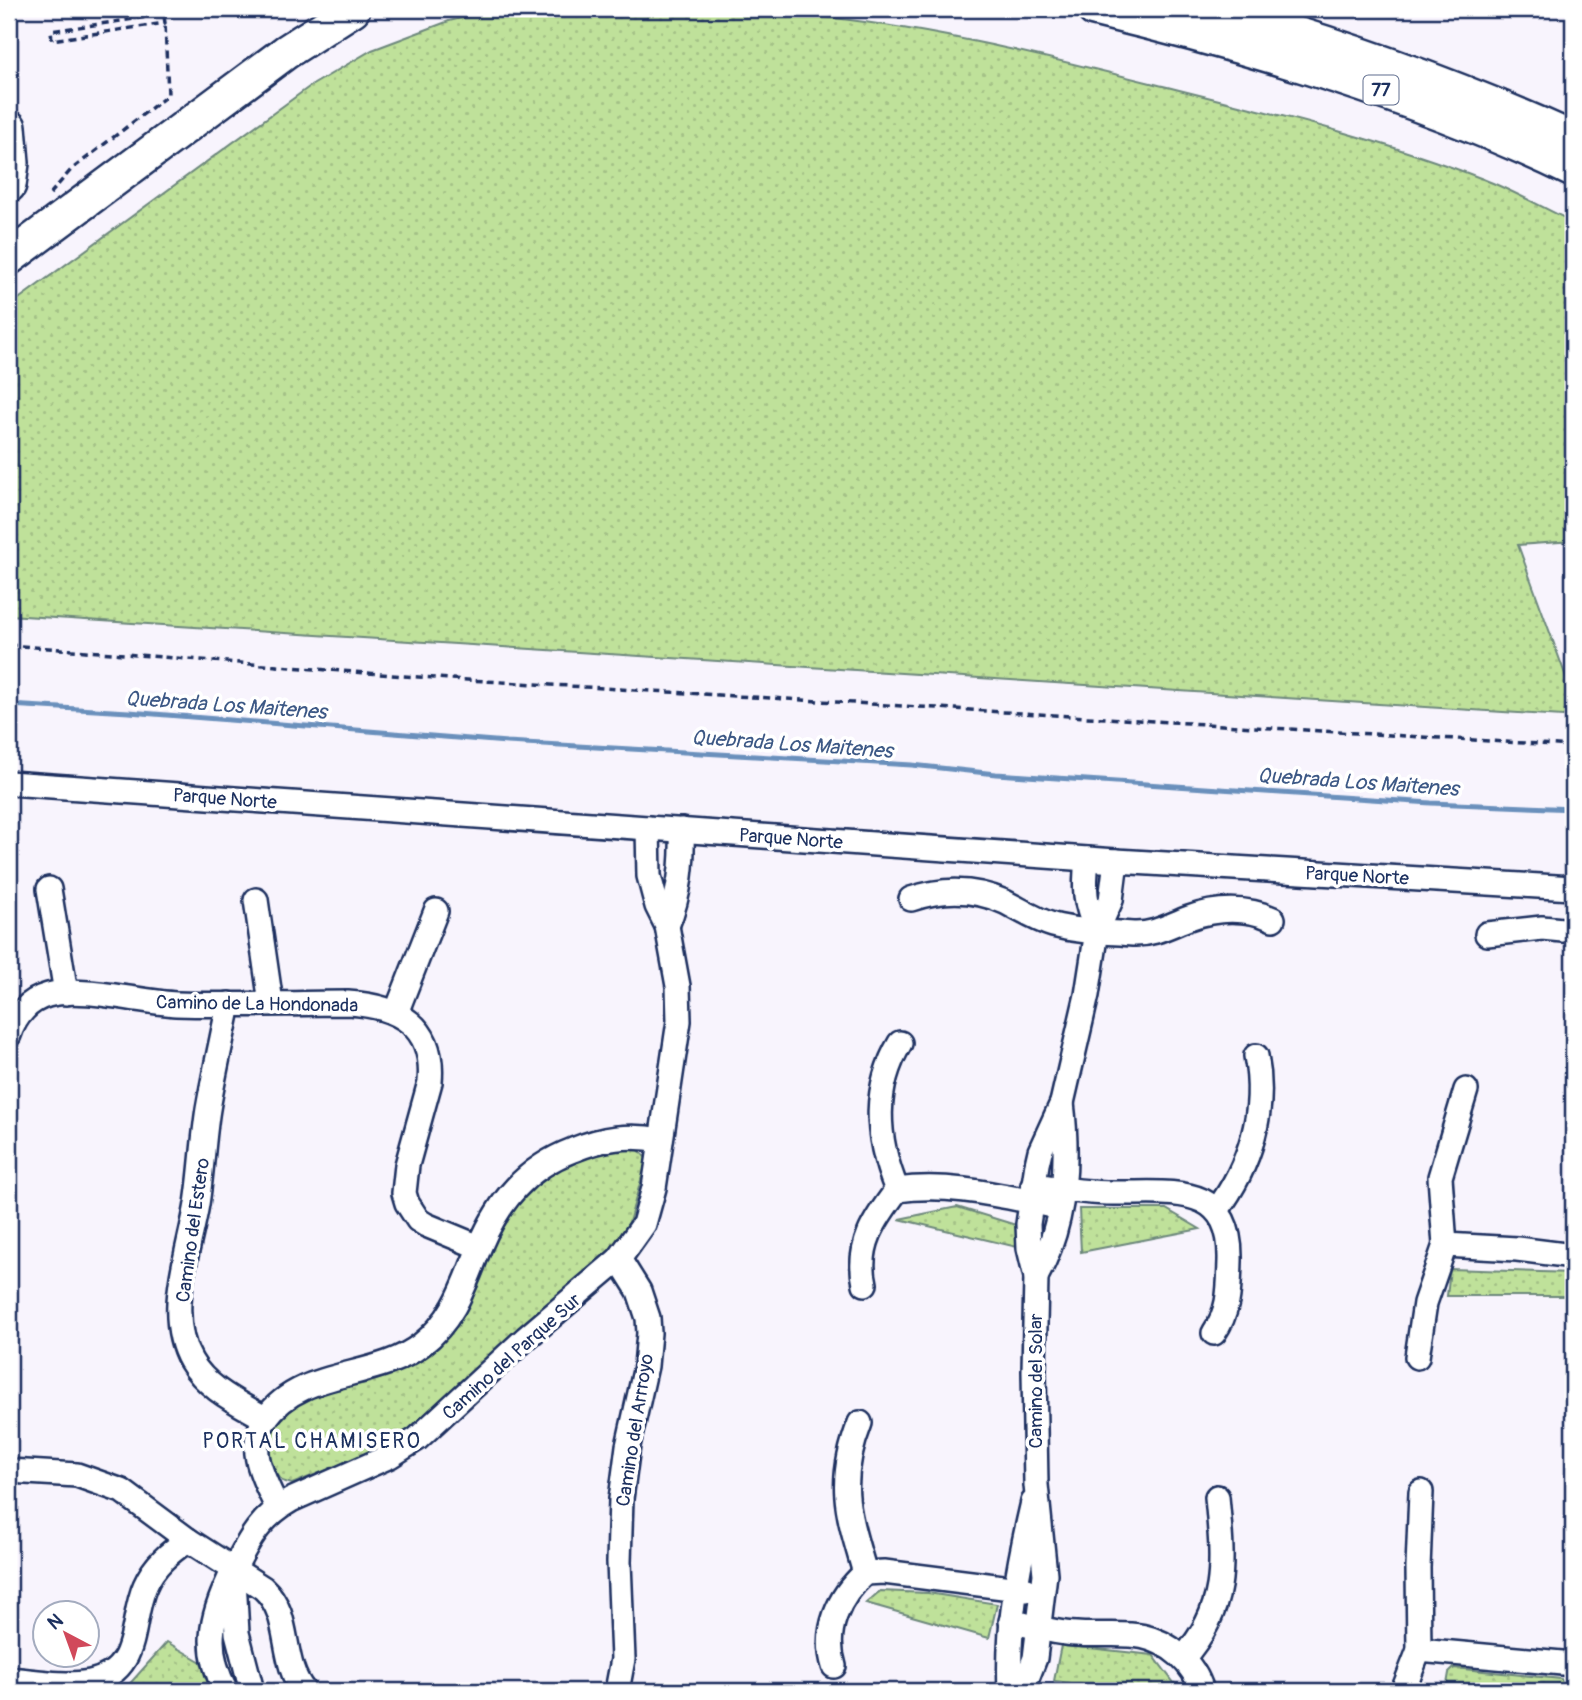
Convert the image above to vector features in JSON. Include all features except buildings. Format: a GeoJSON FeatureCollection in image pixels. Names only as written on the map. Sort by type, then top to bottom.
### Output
{"type":"FeatureCollection","features":[{"type":"Feature","properties":{"kind":"highway"},"geometry":{"type":"LineString","coordinates":[[9,258],[286,52],[353,9]]}},
{"type":"Feature","properties":{"kind":"highway","name":"77"},"geometry":{"type":"LineString","coordinates":[[1094,9],[1289,60],[1372,87],[1461,120],[1573,170]]}},
{"type":"Feature","properties":{"kind":"highway","name":"77"},"geometry":{"type":"LineString","coordinates":[[1210,9],[1379,61],[1483,100],[1573,139]]}},
{"type":"Feature","properties":{"kind":"highway"},"geometry":{"type":"LineString","coordinates":[[9,127],[12,163],[9,185]]}},
{"type":"Feature","properties":{"kind":"street","name":"Parque Norte"},"geometry":{"type":"LineString","coordinates":[[9,783],[1116,861],[1573,888]]}},
{"type":"Feature","properties":{"kind":"street","name":"Camino del Parque Sur"},"geometry":{"type":"LineString","coordinates":[[226,1691],[215,1667],[211,1637],[221,1595],[250,1536],[261,1521],[277,1507],[390,1456],[417,1439],[526,1338],[619,1259],[637,1237],[649,1213],[679,1021],[678,986],[667,926],[651,889],[648,828]]}},
{"type":"Feature","properties":{"kind":"street"},"geometry":{"type":"LineString","coordinates":[[667,926],[680,885],[682,830]]}},
{"type":"Feature","properties":{"kind":"street","name":"Camino del Solar"},"geometry":{"type":"LineString","coordinates":[[1087,859],[1085,897],[1088,912],[1097,931]]}},
{"type":"Feature","properties":{"kind":"street","name":"Camino del Solar"},"geometry":{"type":"LineString","coordinates":[[1022,1691],[1035,1658],[1045,1562],[1036,1485],[1036,1277],[1028,1237],[1032,1193],[1040,1151],[1062,1103],[1087,995],[1097,931],[1111,900],[1116,861]]}},
{"type":"Feature","properties":{"kind":"street"},"geometry":{"type":"LineString","coordinates":[[50,889],[66,993]]}},
{"type":"Feature","properties":{"kind":"street"},"geometry":{"type":"LineString","coordinates":[[911,899],[943,891],[975,892],[991,896],[1053,925],[1144,934],[1203,914],[1227,911],[1256,913],[1273,919]]}},
{"type":"Feature","properties":{"kind":"street"},"geometry":{"type":"LineString","coordinates":[[256,900],[271,1003]]}},
{"type":"Feature","properties":{"kind":"street"},"geometry":{"type":"LineString","coordinates":[[396,1013],[436,911]]}},
{"type":"Feature","properties":{"kind":"street"},"geometry":{"type":"LineString","coordinates":[[1487,934],[1542,928],[1573,931]]}},
{"type":"Feature","properties":{"kind":"street","name":"Camino de La Hondonada"},"geometry":{"type":"LineString","coordinates":[[9,1035],[16,1020],[30,1004],[47,996],[66,993],[164,1003],[365,1004],[396,1013],[413,1024],[421,1034],[427,1046],[431,1069],[430,1082],[407,1165],[404,1193],[407,1203],[418,1220],[426,1226],[479,1248]]}},
{"type":"Feature","properties":{"kind":"street","name":"Camino del Estero"},"geometry":{"type":"LineString","coordinates":[[229,1004],[209,1106],[197,1206],[182,1281],[180,1326],[190,1360],[204,1378],[221,1392],[265,1419]]}},
{"type":"Feature","properties":{"kind":"street"},"geometry":{"type":"LineString","coordinates":[[897,1190],[883,1148],[879,1107],[884,1078],[900,1043]]}},
{"type":"Feature","properties":{"kind":"street"},"geometry":{"type":"LineString","coordinates":[[1217,1210],[1237,1181],[1253,1139],[1259,1085],[1256,1056]]}},
{"type":"Feature","properties":{"kind":"street"},"geometry":{"type":"LineString","coordinates":[[1417,1357],[1425,1303],[1445,1245],[1440,1177],[1466,1090]]}},
{"type":"Feature","properties":{"kind":"street","name":"Camino del Solar"},"geometry":{"type":"LineString","coordinates":[[1036,1277],[1048,1253],[1061,1198],[1066,1148],[1062,1103]]}},
{"type":"Feature","properties":{"kind":"street"},"geometry":{"type":"LineString","coordinates":[[277,1507],[256,1452],[257,1437],[265,1419],[292,1395],[312,1384],[382,1366],[422,1344],[443,1324],[459,1300],[489,1226],[509,1194],[532,1171],[581,1146],[613,1138],[640,1136],[661,1140]]}},
{"type":"Feature","properties":{"kind":"street"},"geometry":{"type":"LineString","coordinates":[[866,1284],[862,1265],[866,1238],[878,1215],[897,1190],[922,1187],[961,1188],[1061,1198],[1164,1192],[1193,1198],[1217,1210],[1225,1224],[1230,1245],[1228,1304],[1214,1333]]}},
{"type":"Feature","properties":{"kind":"street"},"geometry":{"type":"LineString","coordinates":[[1445,1245],[1517,1249],[1573,1256]]}},
{"type":"Feature","properties":{"kind":"street","name":"Camino del Arrroyo"},"geometry":{"type":"LineString","coordinates":[[617,1691],[622,1659],[621,1499],[628,1446],[646,1366],[649,1333],[648,1318],[639,1291],[619,1259]]}},
{"type":"Feature","properties":{"kind":"street"},"geometry":{"type":"LineString","coordinates":[[860,1423],[849,1455],[845,1493],[850,1524],[865,1573]]}},
{"type":"Feature","properties":{"kind":"street"},"geometry":{"type":"LineString","coordinates":[[9,1471],[64,1473],[106,1483],[134,1498],[188,1540],[263,1588],[275,1602],[283,1624],[292,1672],[304,1691]]}},
{"type":"Feature","properties":{"kind":"street","name":"Camino del Solar"},"geometry":{"type":"LineString","coordinates":[[1010,1691],[1008,1661],[1014,1588],[1036,1485]]}},
{"type":"Feature","properties":{"kind":"street"},"geometry":{"type":"LineString","coordinates":[[1403,1691],[1419,1650],[1421,1492]]}},
{"type":"Feature","properties":{"kind":"street"},"geometry":{"type":"LineString","coordinates":[[1183,1658],[1201,1636],[1215,1608],[1221,1558],[1217,1497]]}},
{"type":"Feature","properties":{"kind":"street"},"geometry":{"type":"LineString","coordinates":[[9,1679],[82,1683],[100,1679],[114,1670],[130,1649],[141,1596],[149,1577],[167,1555],[188,1540]]}},
{"type":"Feature","properties":{"kind":"street"},"geometry":{"type":"LineString","coordinates":[[234,1570],[234,1613],[252,1691]]}},
{"type":"Feature","properties":{"kind":"street"},"geometry":{"type":"LineString","coordinates":[[834,1666],[830,1645],[832,1625],[848,1590],[865,1573],[884,1572],[1043,1594]]}},
{"type":"Feature","properties":{"kind":"street"},"geometry":{"type":"LineString","coordinates":[[1011,1621],[1072,1634],[1140,1635],[1155,1638],[1183,1658],[1202,1691]]}},
{"type":"Feature","properties":{"kind":"street"},"geometry":{"type":"LineString","coordinates":[[1419,1650],[1573,1664]]}},
{"type":"Feature","properties":{"kind":"path"},"geometry":{"type":"LineString","coordinates":[[146,9],[148,17],[51,31],[52,40],[165,23]]}},
{"type":"Feature","properties":{"kind":"path"},"geometry":{"type":"LineString","coordinates":[[45,200],[71,170],[168,95],[163,9]]}},
{"type":"Feature","properties":{"kind":"path"},"geometry":{"type":"LineString","coordinates":[[9,645],[418,677],[1573,746]]}},
{"type":"Feature","properties":{"kind":"green space"},"geometry":{"type":"Polygon","coordinates":[[[662,8],[785,13],[953,37],[1284,116],[1365,139],[1483,179],[1573,222],[1573,541],[1518,545],[1573,696],[1573,712],[1563,716],[9,615],[9,306],[309,87],[372,50],[449,21],[498,9],[662,8]]]}},
{"type":"Feature","properties":{"kind":"green space"},"geometry":{"type":"Polygon","coordinates":[[[625,1147],[638,1149],[647,1159],[629,1222],[611,1250],[522,1326],[411,1428],[359,1457],[292,1484],[282,1481],[273,1467],[271,1440],[275,1427],[293,1406],[320,1391],[378,1380],[411,1362],[470,1300],[483,1275],[499,1232],[521,1197],[535,1183],[567,1164],[625,1147]]]}},
{"type":"Feature","properties":{"kind":"green space"},"geometry":{"type":"Polygon","coordinates":[[[957,1207],[1016,1225],[1017,1247],[899,1219],[957,1207]]]}},
{"type":"Feature","properties":{"kind":"green space"},"geometry":{"type":"Polygon","coordinates":[[[1079,1209],[1166,1209],[1200,1229],[1081,1252],[1079,1209]]]}},
{"type":"Feature","properties":{"kind":"green space"},"geometry":{"type":"Polygon","coordinates":[[[1450,1269],[1573,1273],[1573,1296],[1447,1296],[1450,1269]]]}},
{"type":"Feature","properties":{"kind":"green space"},"geometry":{"type":"Polygon","coordinates":[[[880,1591],[928,1593],[997,1604],[989,1638],[866,1603],[880,1591]]]}},
{"type":"Feature","properties":{"kind":"green space"},"geometry":{"type":"Polygon","coordinates":[[[167,1642],[251,1691],[120,1691],[126,1688],[167,1642]]]}},
{"type":"Feature","properties":{"kind":"green space"},"geometry":{"type":"Polygon","coordinates":[[[1061,1645],[1153,1655],[1180,1691],[1137,1691],[1054,1681],[1061,1645]]]}},
{"type":"Feature","properties":{"kind":"green space"},"geometry":{"type":"Polygon","coordinates":[[[1454,1668],[1561,1679],[1568,1691],[1446,1690],[1449,1673],[1454,1668]]]}},
{"type":"Feature","properties":{"kind":"waterway","name":"Quebrada Los Maitenes"},"geometry":{"type":"LineString","coordinates":[[9,705],[507,742],[912,765],[996,774],[1431,803],[1573,809]]}},
{"type":"Feature","properties":{"kind":"district","name":"PORTAL CHAMISERO"},"geometry":{"type":"Point","coordinates":[312,1441]}}]}
